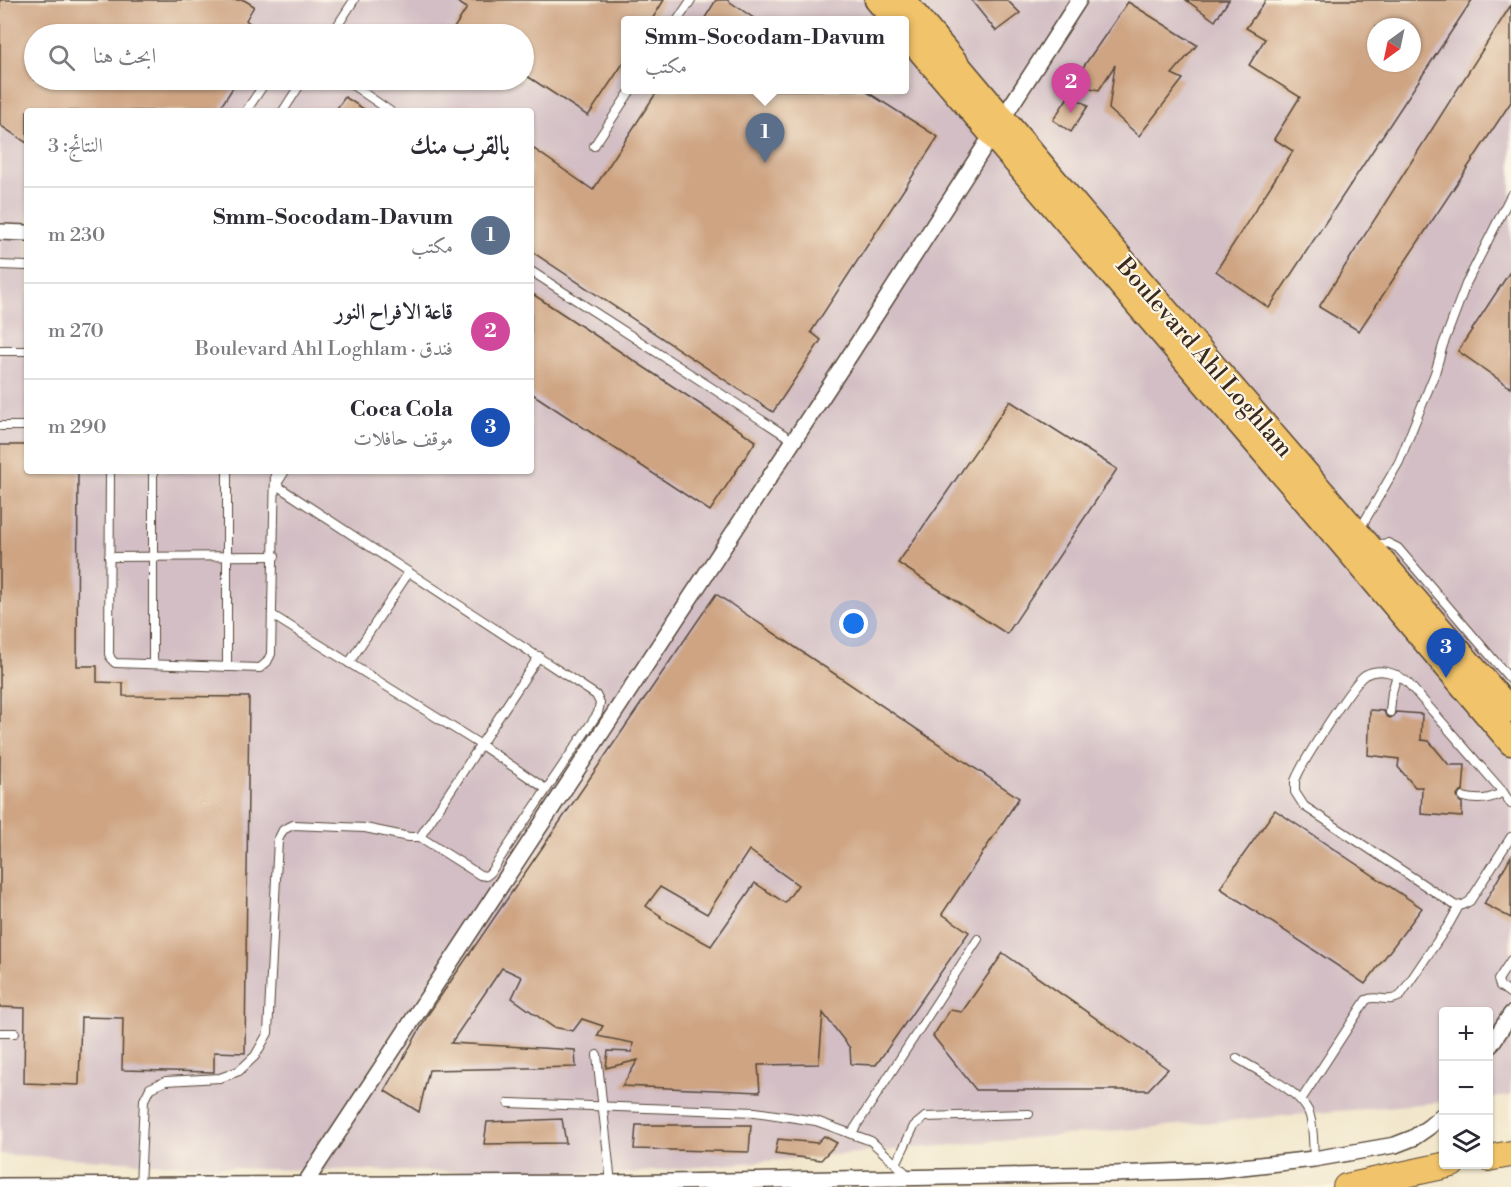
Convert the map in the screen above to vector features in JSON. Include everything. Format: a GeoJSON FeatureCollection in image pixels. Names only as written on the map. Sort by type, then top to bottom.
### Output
{"type":"FeatureCollection","features":[{"type":"Feature","properties":{"kind":"highway"},"geometry":{"type":"LineString","coordinates":[[1493,1157],[1511,1154]]}},
{"type":"Feature","properties":{"kind":"highway"},"geometry":{"type":"LineString","coordinates":[[1346,1187],[1439,1167]]}},
{"type":"Feature","properties":{"kind":"main road"},"geometry":{"type":"LineString","coordinates":[[877,0],[891,16]]}},
{"type":"Feature","properties":{"kind":"main road","name":"Boulevard Ahl Loghlam"},"geometry":{"type":"LineString","coordinates":[[903,0],[997,125],[1218,386],[1357,543],[1511,711]]}},
{"type":"Feature","properties":{"kind":"main road","name":"Boulevard Ahl Loghlam"},"geometry":{"type":"LineString","coordinates":[[909,37],[997,125]]}},
{"type":"Feature","properties":{"kind":"main road","name":"Boulevard Ahl Loghlam"},"geometry":{"type":"LineString","coordinates":[[1357,543],[1511,743]]}},
{"type":"Feature","properties":{"kind":"street"},"geometry":{"type":"LineString","coordinates":[[304,1185],[794,441],[1079,0]]}},
{"type":"Feature","properties":{"kind":"street"},"geometry":{"type":"LineString","coordinates":[[0,232],[24,233]]}},
{"type":"Feature","properties":{"kind":"street"},"geometry":{"type":"LineString","coordinates":[[1493,1041],[1511,1014]]}},
{"type":"Feature","properties":{"kind":"street"},"geometry":{"type":"LineString","coordinates":[[0,1186],[611,1183],[1114,1174],[1215,1170],[1314,1159],[1395,1145],[1413,1138],[1430,1127],[1442,1115]]}},
{"type":"Feature","properties":{"kind":"lane"},"geometry":{"type":"LineString","coordinates":[[338,24],[354,0]]}},
{"type":"Feature","properties":{"kind":"lane"},"geometry":{"type":"LineString","coordinates":[[680,16],[691,0]]}},
{"type":"Feature","properties":{"kind":"lane"},"geometry":{"type":"LineString","coordinates":[[248,108],[260,90]]}},
{"type":"Feature","properties":{"kind":"lane"},"geometry":{"type":"LineString","coordinates":[[285,108],[295,90]]}},
{"type":"Feature","properties":{"kind":"lane"},"geometry":{"type":"LineString","coordinates":[[360,90],[386,108]]}},
{"type":"Feature","properties":{"kind":"lane"},"geometry":{"type":"LineString","coordinates":[[594,146],[628,94]]}},
{"type":"Feature","properties":{"kind":"lane"},"geometry":{"type":"LineString","coordinates":[[1511,195],[1466,284],[1435,373],[1399,462],[1357,543],[1388,543],[1398,548],[1511,680]]}},
{"type":"Feature","properties":{"kind":"lane"},"geometry":{"type":"LineString","coordinates":[[0,266],[24,266]]}},
{"type":"Feature","properties":{"kind":"lane"},"geometry":{"type":"LineString","coordinates":[[534,273],[794,441]]}},
{"type":"Feature","properties":{"kind":"lane"},"geometry":{"type":"LineString","coordinates":[[0,351],[24,351]]}},
{"type":"Feature","properties":{"kind":"lane"},"geometry":{"type":"LineString","coordinates":[[0,426],[24,426]]}},
{"type":"Feature","properties":{"kind":"lane"},"geometry":{"type":"LineString","coordinates":[[110,474],[111,659],[116,663],[260,668],[271,654],[275,474]]}},
{"type":"Feature","properties":{"kind":"lane"},"geometry":{"type":"LineString","coordinates":[[153,474],[153,663]]}},
{"type":"Feature","properties":{"kind":"lane"},"geometry":{"type":"LineString","coordinates":[[227,474],[227,667]]}},
{"type":"Feature","properties":{"kind":"lane"},"geometry":{"type":"LineString","coordinates":[[276,485],[283,474]]}},
{"type":"Feature","properties":{"kind":"lane"},"geometry":{"type":"LineString","coordinates":[[140,1186],[144,1100],[150,1088],[166,1081],[220,1078],[239,1071],[255,1056],[268,1033],[278,840],[283,830],[293,825],[364,828],[420,837],[480,875],[486,876],[598,713],[600,703],[596,694],[276,485]]}},
{"type":"Feature","properties":{"kind":"lane"},"geometry":{"type":"LineString","coordinates":[[109,558],[274,556]]}},
{"type":"Feature","properties":{"kind":"lane"},"geometry":{"type":"LineString","coordinates":[[350,663],[409,572]]}},
{"type":"Feature","properties":{"kind":"lane"},"geometry":{"type":"LineString","coordinates":[[272,615],[481,745],[546,789]]}},
{"type":"Feature","properties":{"kind":"lane"},"geometry":{"type":"LineString","coordinates":[[420,837],[539,656]]}},
{"type":"Feature","properties":{"kind":"lane"},"geometry":{"type":"LineString","coordinates":[[1459,906],[1450,903],[1304,807],[1295,792],[1297,775],[1359,679],[1382,671],[1397,675],[1408,684],[1511,804]]}},
{"type":"Feature","properties":{"kind":"lane"},"geometry":{"type":"LineString","coordinates":[[1390,712],[1397,675]]}},
{"type":"Feature","properties":{"kind":"lane"},"geometry":{"type":"LineString","coordinates":[[1463,797],[1474,800],[1489,799],[1503,792]]}},
{"type":"Feature","properties":{"kind":"lane"},"geometry":{"type":"LineString","coordinates":[[1301,1100],[1366,1000],[1375,997],[1390,1000],[1400,996],[1459,906],[1470,901],[1511,837]]}},
{"type":"Feature","properties":{"kind":"lane"},"geometry":{"type":"LineString","coordinates":[[851,1134],[978,939]]}},
{"type":"Feature","properties":{"kind":"lane"},"geometry":{"type":"LineString","coordinates":[[1511,960],[1498,981],[1500,986],[1511,994]]}},
{"type":"Feature","properties":{"kind":"lane"},"geometry":{"type":"LineString","coordinates":[[0,1033],[15,1033]]}},
{"type":"Feature","properties":{"kind":"lane"},"geometry":{"type":"LineString","coordinates":[[597,1055],[611,1183]]}},
{"type":"Feature","properties":{"kind":"lane"},"geometry":{"type":"LineString","coordinates":[[1237,1058],[1301,1100],[1310,1116],[1314,1159]]}},
{"type":"Feature","properties":{"kind":"lane"},"geometry":{"type":"LineString","coordinates":[[509,1103],[755,1112],[816,1121],[870,1141],[911,1178]]}},
{"type":"Feature","properties":{"kind":"lane"},"geometry":{"type":"LineString","coordinates":[[896,1164],[914,1126],[925,1117],[1029,1114]]}},
{"type":"Feature","properties":{"kind":"shaded area"},"geometry":{"type":"Polygon","coordinates":[[[0,0],[1511,0],[1511,1096],[1493,1098],[1493,1007],[1439,1007],[1439,1102],[619,1174],[256,1169],[0,1154],[0,0]]]}},
{"type":"Feature","properties":{"kind":"building"},"geometry":{"type":"Polygon","coordinates":[[[0,0],[244,0],[254,6],[246,20],[251,24],[24,24],[24,90],[232,90],[220,108],[24,108],[24,141],[0,125],[0,0]]]}},
{"type":"Feature","properties":{"kind":"building"},"geometry":{"type":"Polygon","coordinates":[[[454,0],[664,0],[654,16],[621,16],[621,66],[588,116],[534,81],[534,24],[457,24],[467,8],[454,0]]]}},
{"type":"Feature","properties":{"kind":"building"},"geometry":{"type":"Polygon","coordinates":[[[716,0],[727,0],[751,16],[706,16],[716,0]]]}},
{"type":"Feature","properties":{"kind":"building"},"geometry":{"type":"Polygon","coordinates":[[[971,0],[1007,0],[1020,13],[996,31],[971,0]]]}},
{"type":"Feature","properties":{"kind":"building"},"geometry":{"type":"Polygon","coordinates":[[[1186,0],[1229,0],[1215,21],[1186,0]]]}},
{"type":"Feature","properties":{"kind":"building"},"geometry":{"type":"Polygon","coordinates":[[[1266,0],[1472,0],[1269,308],[1216,271],[1293,151],[1274,139],[1300,97],[1249,65],[1265,39],[1246,28],[1266,0]]]}},
{"type":"Feature","properties":{"kind":"building"},"geometry":{"type":"Polygon","coordinates":[[[1128,2],[1197,45],[1172,74],[1183,79],[1139,136],[1109,109],[1115,65],[1099,90],[1076,85],[1080,79],[1077,76],[1128,2]]]}},
{"type":"Feature","properties":{"kind":"building"},"geometry":{"type":"Polygon","coordinates":[[[1511,5],[1511,102],[1359,331],[1319,307],[1511,5]]]}},
{"type":"Feature","properties":{"kind":"building"},"geometry":{"type":"Polygon","coordinates":[[[655,94],[870,94],[938,137],[811,332],[821,340],[773,412],[534,253],[534,149],[593,190],[655,94]]]}},
{"type":"Feature","properties":{"kind":"building"},"geometry":{"type":"Polygon","coordinates":[[[1070,94],[1088,106],[1071,132],[1053,120],[1070,94]]]}},
{"type":"Feature","properties":{"kind":"building"},"geometry":{"type":"Polygon","coordinates":[[[345,97],[362,108],[337,108],[345,97]]]}},
{"type":"Feature","properties":{"kind":"building"},"geometry":{"type":"Polygon","coordinates":[[[1511,270],[1511,388],[1458,351],[1511,270]]]}},
{"type":"Feature","properties":{"kind":"building"},"geometry":{"type":"Polygon","coordinates":[[[534,295],[756,441],[710,511],[534,395],[534,295]]]}},
{"type":"Feature","properties":{"kind":"building"},"geometry":{"type":"Polygon","coordinates":[[[1010,401],[1117,469],[1007,634],[898,563],[1010,401]]]}},
{"type":"Feature","properties":{"kind":"building"},"geometry":{"type":"Polygon","coordinates":[[[0,445],[24,445],[24,474],[78,474],[77,666],[97,666],[97,682],[123,683],[123,696],[249,697],[245,1053],[214,1052],[214,1072],[122,1070],[123,1018],[81,1017],[79,1085],[24,1083],[25,1008],[0,1007],[0,445]]]}},
{"type":"Feature","properties":{"kind":"building"},"geometry":{"type":"Polygon","coordinates":[[[716,594],[1019,798],[942,914],[969,932],[876,1065],[851,1064],[850,1048],[823,1013],[819,1064],[758,1065],[760,1092],[622,1086],[638,1060],[606,1068],[608,1051],[632,1052],[633,1043],[597,1036],[603,1026],[582,1019],[573,1031],[553,1027],[512,998],[522,977],[502,968],[451,1043],[575,1050],[576,1067],[429,1070],[419,1112],[385,1091],[429,1013],[716,594]],[[749,850],[707,914],[660,887],[646,906],[661,916],[660,918],[711,946],[755,883],[785,903],[798,885],[749,850]]]}},
{"type":"Feature","properties":{"kind":"building"},"geometry":{"type":"Polygon","coordinates":[[[1370,710],[1384,711],[1390,718],[1396,712],[1422,714],[1421,740],[1429,741],[1449,765],[1465,765],[1463,791],[1457,796],[1462,803],[1462,817],[1421,814],[1422,787],[1415,787],[1398,767],[1399,759],[1368,755],[1370,710]]]}},
{"type":"Feature","properties":{"kind":"building"},"geometry":{"type":"Polygon","coordinates":[[[1275,810],[1422,908],[1365,984],[1220,888],[1275,810]]]}},
{"type":"Feature","properties":{"kind":"building"},"geometry":{"type":"Polygon","coordinates":[[[1511,856],[1511,918],[1484,904],[1511,856]]]}},
{"type":"Feature","properties":{"kind":"building"},"geometry":{"type":"Polygon","coordinates":[[[1003,953],[1168,1069],[1148,1090],[976,1090],[933,1036],[950,1010],[962,1012],[1003,953]]]}},
{"type":"Feature","properties":{"kind":"building"},"geometry":{"type":"Polygon","coordinates":[[[562,1119],[566,1143],[484,1144],[487,1122],[562,1119]]]}},
{"type":"Feature","properties":{"kind":"building"},"geometry":{"type":"Polygon","coordinates":[[[636,1125],[751,1125],[749,1152],[634,1149],[636,1125]]]}},
{"type":"Feature","properties":{"kind":"building"},"geometry":{"type":"Polygon","coordinates":[[[824,1136],[837,1143],[821,1160],[775,1154],[778,1139],[817,1143],[824,1136]]]}},
{"type":"Feature","properties":{"kind":"place","name":"قاعة الافراح النور"},"geometry":{"type":"Point","coordinates":[1071,113]}},
{"type":"Feature","properties":{"kind":"place","name":"Smm-Socodam-Davum"},"geometry":{"type":"Point","coordinates":[765,163]}},
{"type":"Feature","properties":{"kind":"place","name":"Coca Cola"},"geometry":{"type":"Point","coordinates":[1446,678]}}]}
